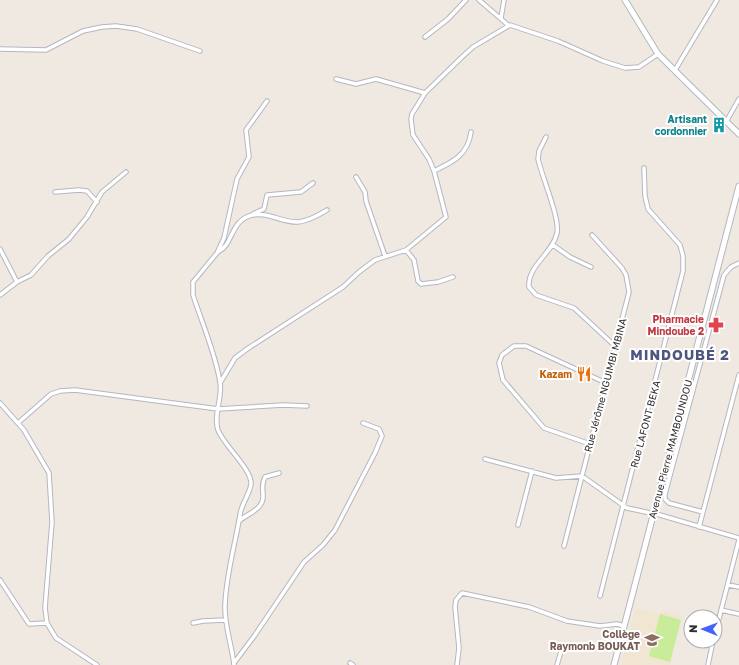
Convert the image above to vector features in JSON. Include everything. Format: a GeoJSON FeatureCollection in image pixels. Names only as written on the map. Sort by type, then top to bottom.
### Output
{"type":"FeatureCollection","features":[{"type":"Feature","properties":{"kind":"street"},"geometry":{"type":"LineString","coordinates":[[425,37],[448,19],[466,0]]}},
{"type":"Feature","properties":{"kind":"street"},"geometry":{"type":"LineString","coordinates":[[479,0],[508,25]]}},
{"type":"Feature","properties":{"kind":"street"},"geometry":{"type":"LineString","coordinates":[[501,18],[504,0]]}},
{"type":"Feature","properties":{"kind":"street"},"geometry":{"type":"LineString","coordinates":[[625,0],[658,54],[739,134]]}},
{"type":"Feature","properties":{"kind":"street"},"geometry":{"type":"LineString","coordinates":[[675,70],[717,0]]}},
{"type":"Feature","properties":{"kind":"street"},"geometry":{"type":"LineString","coordinates":[[220,383],[239,354],[343,287],[375,260],[406,250],[446,216],[434,172],[412,130],[412,114],[425,93],[473,47],[508,25],[514,25],[558,41],[604,62],[625,68],[639,67],[658,54]]}},
{"type":"Feature","properties":{"kind":"street"},"geometry":{"type":"LineString","coordinates":[[0,49],[46,50],[83,31],[116,26],[137,29],[200,51]]}},
{"type":"Feature","properties":{"kind":"street"},"geometry":{"type":"LineString","coordinates":[[336,79],[356,84],[376,79],[425,93]]}},
{"type":"Feature","properties":{"kind":"street"},"geometry":{"type":"LineString","coordinates":[[726,122],[739,99]]}},
{"type":"Feature","properties":{"kind":"street"},"geometry":{"type":"LineString","coordinates":[[234,664],[226,620],[225,604],[228,579],[242,506],[250,487],[251,480],[218,430],[220,383],[213,351],[192,291],[193,282],[217,253],[226,234],[237,179],[249,157],[246,130],[267,101]]}},
{"type":"Feature","properties":{"kind":"street"},"geometry":{"type":"LineString","coordinates":[[434,172],[455,161],[461,156],[470,142],[471,132]]}},
{"type":"Feature","properties":{"kind":"street"},"geometry":{"type":"LineString","coordinates":[[546,138],[539,151],[538,157],[557,224],[557,235],[553,245],[530,275],[528,280],[529,287],[536,295],[574,308],[615,346]]}},
{"type":"Feature","properties":{"kind":"street","name":"Rue LAFONT BEKA"},"geometry":{"type":"LineString","coordinates":[[600,596],[684,271],[683,256],[680,245],[648,208],[645,196],[644,168]]}},
{"type":"Feature","properties":{"kind":"street"},"geometry":{"type":"LineString","coordinates":[[0,295],[17,282],[31,275],[48,256],[69,239],[97,202],[102,192],[126,172]]}},
{"type":"Feature","properties":{"kind":"street"},"geometry":{"type":"LineString","coordinates":[[356,177],[365,192],[385,256]]}},
{"type":"Feature","properties":{"kind":"street"},"geometry":{"type":"LineString","coordinates":[[217,253],[225,246],[238,224],[264,209],[268,195],[302,192],[313,183]]}},
{"type":"Feature","properties":{"kind":"street","name":"Avenue Pierre MAMBOUNDOU"},"geometry":{"type":"LineString","coordinates":[[614,665],[739,186]]}},
{"type":"Feature","properties":{"kind":"street"},"geometry":{"type":"LineString","coordinates":[[55,192],[79,190],[87,191],[97,202]]}},
{"type":"Feature","properties":{"kind":"street"},"geometry":{"type":"LineString","coordinates":[[253,215],[268,215],[297,222],[327,210]]}},
{"type":"Feature","properties":{"kind":"street","name":"Rue Jérôme NGUIMBI MBINA"},"geometry":{"type":"LineString","coordinates":[[564,546],[628,299],[628,281],[622,268],[592,235]]}},
{"type":"Feature","properties":{"kind":"street"},"geometry":{"type":"LineString","coordinates":[[553,245],[570,257],[591,267]]}},
{"type":"Feature","properties":{"kind":"street"},"geometry":{"type":"LineString","coordinates":[[0,249],[17,282]]}},
{"type":"Feature","properties":{"kind":"street"},"geometry":{"type":"LineString","coordinates":[[406,250],[414,260],[418,281],[421,284],[438,282],[453,277]]}},
{"type":"Feature","properties":{"kind":"street"},"geometry":{"type":"LineString","coordinates":[[703,512],[669,503],[665,499],[665,494],[724,275],[731,267],[739,263]]}},
{"type":"Feature","properties":{"kind":"street"},"geometry":{"type":"LineString","coordinates":[[590,444],[544,428],[509,389],[500,372],[499,364],[502,355],[507,349],[514,346],[526,346],[606,383]]}},
{"type":"Feature","properties":{"kind":"street"},"geometry":{"type":"LineString","coordinates":[[699,527],[739,375]]}},
{"type":"Feature","properties":{"kind":"street"},"geometry":{"type":"LineString","coordinates":[[18,423],[47,396],[60,391],[75,390],[218,408],[283,405],[307,406]]}},
{"type":"Feature","properties":{"kind":"street"},"geometry":{"type":"LineString","coordinates":[[0,403],[18,423],[44,463],[50,482],[52,522],[45,608],[47,623],[56,638],[97,665]]}},
{"type":"Feature","properties":{"kind":"street"},"geometry":{"type":"LineString","coordinates":[[234,664],[304,562],[330,537],[340,522],[382,436],[379,428],[363,423]]}},
{"type":"Feature","properties":{"kind":"street"},"geometry":{"type":"LineString","coordinates":[[485,459],[556,478],[582,476],[623,506],[739,539],[721,609]]}},
{"type":"Feature","properties":{"kind":"street"},"geometry":{"type":"LineString","coordinates":[[518,526],[532,471]]}},
{"type":"Feature","properties":{"kind":"street"},"geometry":{"type":"LineString","coordinates":[[239,521],[253,512],[261,504],[263,497],[262,486],[265,477],[279,473]]}},
{"type":"Feature","properties":{"kind":"street"},"geometry":{"type":"LineString","coordinates":[[0,580],[29,624],[47,623]]}},
{"type":"Feature","properties":{"kind":"street"},"geometry":{"type":"LineString","coordinates":[[728,585],[739,587]]}},
{"type":"Feature","properties":{"kind":"street"},"geometry":{"type":"LineString","coordinates":[[457,665],[459,648],[455,607],[456,600],[462,593],[529,607],[567,621],[600,626],[617,624],[624,626]]}},
{"type":"Feature","properties":{"kind":"street"},"geometry":{"type":"LineString","coordinates":[[723,610],[739,614]]}},
{"type":"Feature","properties":{"kind":"street"},"geometry":{"type":"LineString","coordinates":[[193,623],[226,620]]}},
{"type":"Feature","properties":{"kind":"street"},"geometry":{"type":"LineString","coordinates":[[557,665],[562,648]]}},
{"type":"Feature","properties":{"kind":"street"},"geometry":{"type":"LineString","coordinates":[[708,665],[711,649]]}},
{"type":"Feature","properties":{"kind":"shaded area","name":"Collège Raymonb BOUKAT"},"geometry":{"type":"Polygon","coordinates":[[[636,607],[660,614],[661,610],[683,615],[670,665],[621,665],[636,607]]]}},
{"type":"Feature","properties":{"kind":"green space"},"geometry":{"type":"Polygon","coordinates":[[[660,614],[681,620],[670,662],[649,656],[660,614]]]}},
{"type":"Feature","properties":{"kind":"place","name":"Artisant cordonnier"},"geometry":{"type":"Point","coordinates":[719,125]}},
{"type":"Feature","properties":{"kind":"place","name":"Pharmacie Mindoube 2"},"geometry":{"type":"Point","coordinates":[716,325]}},
{"type":"Feature","properties":{"kind":"place","name":"Kazam"},"geometry":{"type":"Point","coordinates":[584,374]}},
{"type":"Feature","properties":{"kind":"place","name":"Collège Raymonb BOUKAT"},"geometry":{"type":"Point","coordinates":[652,640]}},
{"type":"Feature","properties":{"kind":"district","name":"MINDOUBÉ 2"},"geometry":{"type":"Point","coordinates":[680,355]}}]}
